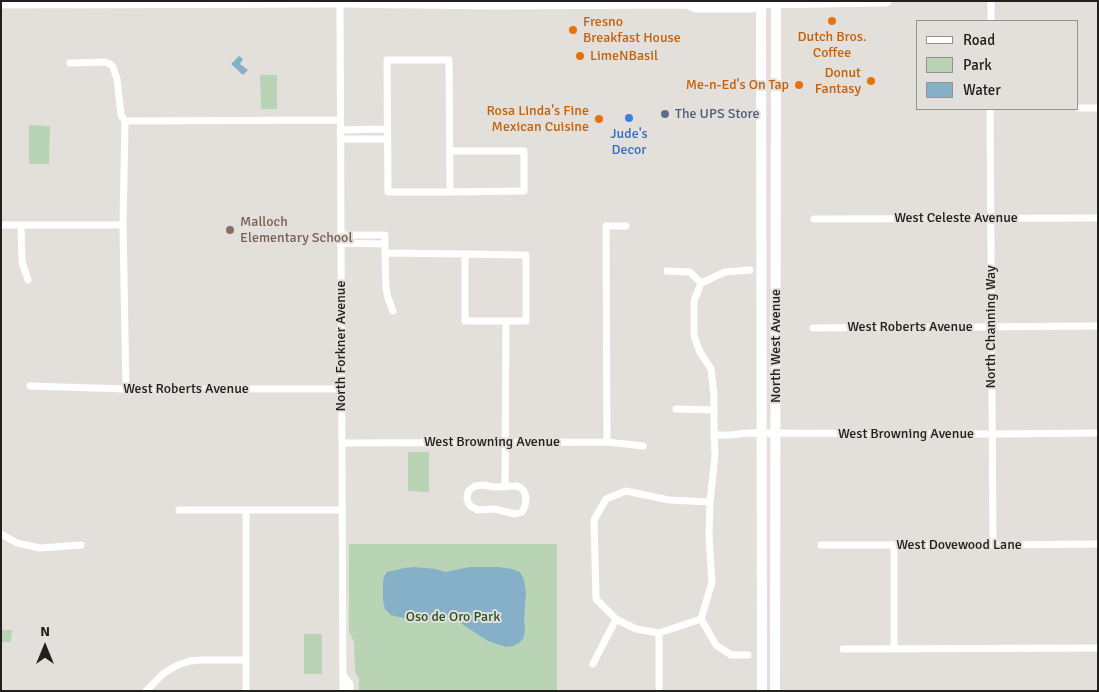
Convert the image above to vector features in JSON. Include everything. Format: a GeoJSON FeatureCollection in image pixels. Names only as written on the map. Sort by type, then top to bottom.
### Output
{"type":"FeatureCollection","features":[{"type":"Feature","properties":{"kind":"main road"},"geometry":{"type":"LineString","coordinates":[[1,2],[491,4],[688,2],[696,7],[752,7],[760,2],[886,1]]}},
{"type":"Feature","properties":{"kind":"main road","name":"North West Avenue"},"geometry":{"type":"LineString","coordinates":[[760,2],[762,691]]}},
{"type":"Feature","properties":{"kind":"main road","name":"North West Avenue"},"geometry":{"type":"LineString","coordinates":[[775,691],[776,2]]}},
{"type":"Feature","properties":{"kind":"main road"},"geometry":{"type":"LineString","coordinates":[[761,191],[768,197],[769,202],[770,289],[776,320]]}},
{"type":"Feature","properties":{"kind":"street"},"geometry":{"type":"LineString","coordinates":[[990,20],[991,1]]}},
{"type":"Feature","properties":{"kind":"street","name":"North Forkner Avenue"},"geometry":{"type":"LineString","coordinates":[[340,2],[342,691]]}},
{"type":"Feature","properties":{"kind":"street"},"geometry":{"type":"LineString","coordinates":[[450,151],[524,151],[524,191],[450,192],[388,192],[387,60],[449,60],[450,192]]}},
{"type":"Feature","properties":{"kind":"street"},"geometry":{"type":"LineString","coordinates":[[70,63],[105,62],[113,67],[117,79],[121,115],[125,121],[123,225],[126,388]]}},
{"type":"Feature","properties":{"kind":"street"},"geometry":{"type":"LineString","coordinates":[[1079,108],[1098,108]]}},
{"type":"Feature","properties":{"kind":"street","name":"North Channing Way"},"geometry":{"type":"LineString","coordinates":[[990,110],[993,546]]}},
{"type":"Feature","properties":{"kind":"street"},"geometry":{"type":"LineString","coordinates":[[125,121],[340,120]]}},
{"type":"Feature","properties":{"kind":"street"},"geometry":{"type":"LineString","coordinates":[[340,130],[387,129]]}},
{"type":"Feature","properties":{"kind":"street"},"geometry":{"type":"LineString","coordinates":[[340,140],[387,139]]}},
{"type":"Feature","properties":{"kind":"street","name":"West Celeste Avenue"},"geometry":{"type":"LineString","coordinates":[[814,219],[1098,218]]}},
{"type":"Feature","properties":{"kind":"street"},"geometry":{"type":"LineString","coordinates":[[1,224],[123,225]]}},
{"type":"Feature","properties":{"kind":"street"},"geometry":{"type":"LineString","coordinates":[[22,224],[22,262],[28,280]]}},
{"type":"Feature","properties":{"kind":"street"},"geometry":{"type":"LineString","coordinates":[[607,442],[606,226],[626,226]]}},
{"type":"Feature","properties":{"kind":"street"},"geometry":{"type":"LineString","coordinates":[[340,235],[385,235],[386,289],[393,311]]}},
{"type":"Feature","properties":{"kind":"street"},"geometry":{"type":"LineString","coordinates":[[340,243],[385,244]]}},
{"type":"Feature","properties":{"kind":"street"},"geometry":{"type":"LineString","coordinates":[[385,253],[465,254],[526,255],[526,321],[465,321],[465,254]]}},
{"type":"Feature","properties":{"kind":"street"},"geometry":{"type":"LineString","coordinates":[[748,655],[731,655],[716,645],[701,620],[712,582],[709,536],[710,502],[715,455],[714,396],[710,369],[700,352],[694,336],[694,301],[701,282],[725,272],[750,270]]}},
{"type":"Feature","properties":{"kind":"street"},"geometry":{"type":"LineString","coordinates":[[667,271],[690,272],[701,282]]}},
{"type":"Feature","properties":{"kind":"street"},"geometry":{"type":"LineString","coordinates":[[505,487],[506,321]]}},
{"type":"Feature","properties":{"kind":"street","name":"West Roberts Avenue"},"geometry":{"type":"LineString","coordinates":[[813,328],[1098,326]]}},
{"type":"Feature","properties":{"kind":"street","name":"West Roberts Avenue"},"geometry":{"type":"LineString","coordinates":[[30,386],[341,389]]}},
{"type":"Feature","properties":{"kind":"street"},"geometry":{"type":"LineString","coordinates":[[676,410],[714,410]]}},
{"type":"Feature","properties":{"kind":"street","name":"West Browning Avenue"},"geometry":{"type":"LineString","coordinates":[[714,435],[748,433],[1098,433]]}},
{"type":"Feature","properties":{"kind":"street","name":"West Browning Avenue"},"geometry":{"type":"LineString","coordinates":[[342,443],[607,442],[643,446]]}},
{"type":"Feature","properties":{"kind":"street"},"geometry":{"type":"LineString","coordinates":[[475,486],[505,487],[517,486],[524,491],[526,501],[522,512],[515,514],[495,509],[478,510],[472,507],[467,499],[468,492],[475,486]]}},
{"type":"Feature","properties":{"kind":"street"},"geometry":{"type":"LineString","coordinates":[[701,620],[659,633],[636,629],[616,620],[596,599],[594,520],[606,499],[626,491],[668,500],[710,502]]}},
{"type":"Feature","properties":{"kind":"street"},"geometry":{"type":"LineString","coordinates":[[180,510],[342,510]]}},
{"type":"Feature","properties":{"kind":"street"},"geometry":{"type":"LineString","coordinates":[[246,510],[246,691]]}},
{"type":"Feature","properties":{"kind":"street"},"geometry":{"type":"LineString","coordinates":[[1,534],[18,543],[40,548],[81,545]]}},
{"type":"Feature","properties":{"kind":"street","name":"West Dovewood Lane"},"geometry":{"type":"LineString","coordinates":[[821,545],[993,546],[1098,544]]}},
{"type":"Feature","properties":{"kind":"street"},"geometry":{"type":"LineString","coordinates":[[894,545],[894,649]]}},
{"type":"Feature","properties":{"kind":"street"},"geometry":{"type":"LineString","coordinates":[[593,664],[616,620]]}},
{"type":"Feature","properties":{"kind":"street"},"geometry":{"type":"LineString","coordinates":[[659,633],[659,687]]}},
{"type":"Feature","properties":{"kind":"street"},"geometry":{"type":"LineString","coordinates":[[843,649],[1098,648]]}},
{"type":"Feature","properties":{"kind":"street"},"geometry":{"type":"LineString","coordinates":[[146,691],[164,673],[176,666],[203,660],[246,660]]}},
{"type":"Feature","properties":{"kind":"street"},"geometry":{"type":"LineString","coordinates":[[343,675],[350,684],[350,691]]}},
{"type":"Feature","properties":{"kind":"green space"},"geometry":{"type":"Polygon","coordinates":[[[260,75],[277,75],[277,109],[261,109],[260,75]]]}},
{"type":"Feature","properties":{"kind":"green space"},"geometry":{"type":"Polygon","coordinates":[[[29,125],[50,126],[49,164],[29,164],[29,125]]]}},
{"type":"Feature","properties":{"kind":"green space"},"geometry":{"type":"Polygon","coordinates":[[[408,452],[429,452],[429,492],[408,491],[408,452]]]}},
{"type":"Feature","properties":{"kind":"green space","name":"Oso de Oro Park"},"geometry":{"type":"Polygon","coordinates":[[[349,544],[557,544],[557,691],[359,691],[359,679],[355,672],[354,642],[349,631],[349,544]]]}},
{"type":"Feature","properties":{"kind":"green space"},"geometry":{"type":"Polygon","coordinates":[[[1,630],[12,630],[11,642],[1,642],[1,630]]]}},
{"type":"Feature","properties":{"kind":"green space"},"geometry":{"type":"Polygon","coordinates":[[[304,634],[322,634],[322,674],[304,674],[304,634]]]}},
{"type":"Feature","properties":{"kind":"water"},"geometry":{"type":"Polygon","coordinates":[[[239,56],[243,59],[240,64],[248,70],[243,75],[231,64],[239,56]]]}},
{"type":"Feature","properties":{"kind":"water"},"geometry":{"type":"Polygon","coordinates":[[[414,567],[436,569],[445,572],[470,567],[499,567],[520,572],[524,580],[526,593],[523,639],[513,646],[506,647],[488,641],[456,620],[451,614],[430,620],[391,615],[385,609],[383,600],[384,577],[387,572],[414,567]]]}},
{"type":"Feature","properties":{"kind":"place","name":"Dutch Bros. Coffee"},"geometry":{"type":"Point","coordinates":[832,21]}},
{"type":"Feature","properties":{"kind":"place","name":"Fresno Breakfast House"},"geometry":{"type":"Point","coordinates":[573,30]}},
{"type":"Feature","properties":{"kind":"place","name":"LimeNBasil"},"geometry":{"type":"Point","coordinates":[580,56]}},
{"type":"Feature","properties":{"kind":"place","name":"Donut Fantasy"},"geometry":{"type":"Point","coordinates":[871,81]}},
{"type":"Feature","properties":{"kind":"place","name":"Me-n-Ed's On Tap"},"geometry":{"type":"Point","coordinates":[799,85]}},
{"type":"Feature","properties":{"kind":"place","name":"The UPS Store"},"geometry":{"type":"Point","coordinates":[665,114]}},
{"type":"Feature","properties":{"kind":"place","name":"Jude's Decor"},"geometry":{"type":"Point","coordinates":[629,118]}},
{"type":"Feature","properties":{"kind":"place","name":"Rosa Linda's Fine Mexican Cuisine"},"geometry":{"type":"Point","coordinates":[599,119]}},
{"type":"Feature","properties":{"kind":"place","name":"Malloch Elementary School"},"geometry":{"type":"Point","coordinates":[230,230]}}]}
